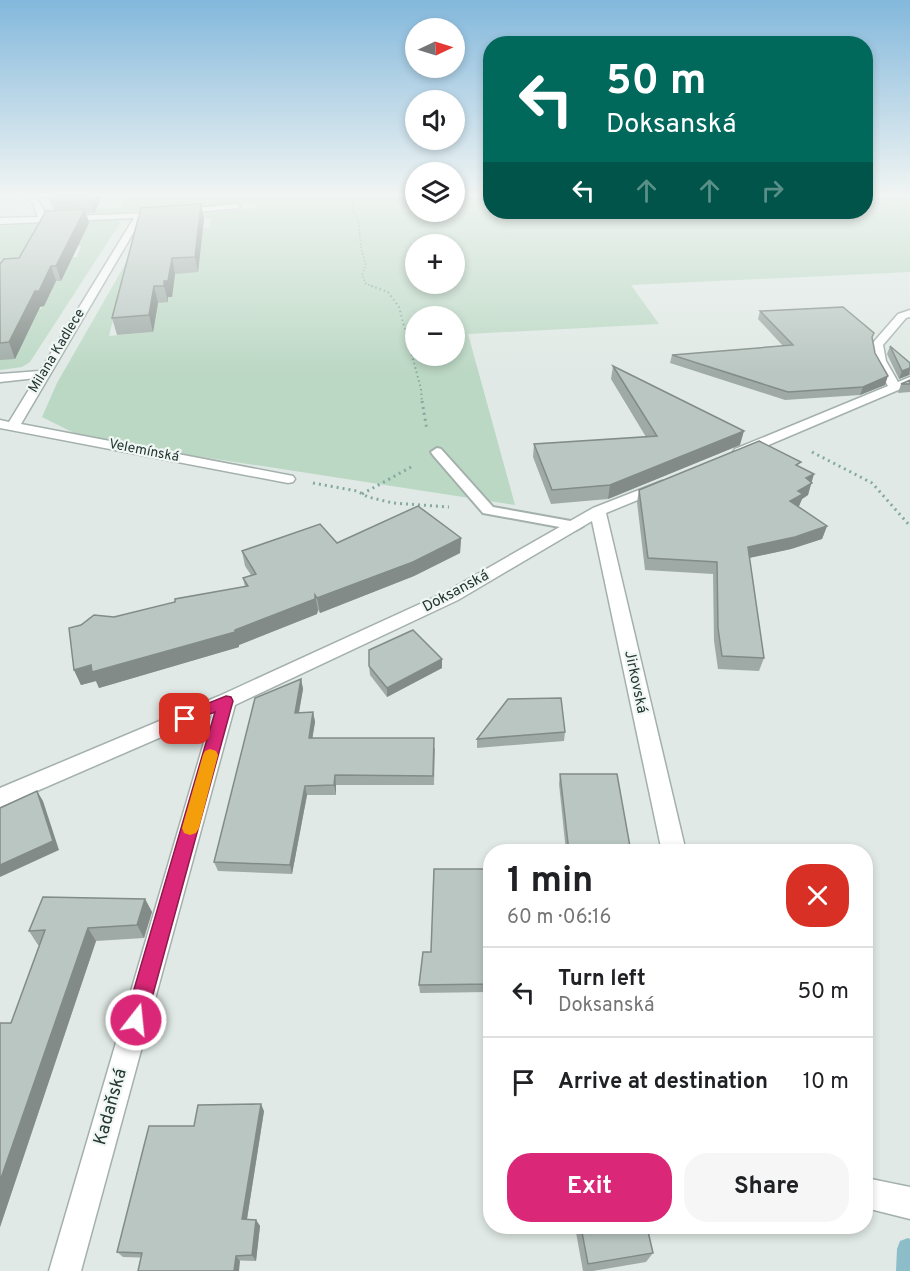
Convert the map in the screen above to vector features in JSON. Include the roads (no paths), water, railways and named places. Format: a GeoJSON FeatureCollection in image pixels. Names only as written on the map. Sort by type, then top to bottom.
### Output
{"type":"FeatureCollection","features":[{"type":"Feature","properties":{"kind":"street","name":"Milana Kadlece"},"geometry":{"type":"LineString","coordinates":[[7,425],[43,374],[116,255]]}},
{"type":"Feature","properties":{"kind":"street"},"geometry":{"type":"LineString","coordinates":[[728,457],[903,385],[880,361],[877,345],[902,316],[910,313]]}},
{"type":"Feature","properties":{"kind":"street"},"geometry":{"type":"LineString","coordinates":[[0,378],[43,374]]}},
{"type":"Feature","properties":{"kind":"street","name":"Velemínská"},"geometry":{"type":"LineString","coordinates":[[7,425],[288,479]]}},
{"type":"Feature","properties":{"kind":"street","name":"Doksanská"},"geometry":{"type":"LineString","coordinates":[[0,798],[226,701],[452,596],[576,526],[598,511],[674,480]]}},
{"type":"Feature","properties":{"kind":"street","name":"Jirkovská"},"geometry":{"type":"LineString","coordinates":[[598,511],[672,844]]}},
{"type":"Feature","properties":{"kind":"street","name":"Kadaňská"},"geometry":{"type":"LineString","coordinates":[[65,1271],[226,701]]}},
{"type":"Feature","properties":{"kind":"street"},"geometry":{"type":"LineString","coordinates":[[873,1195],[910,1203]]}},
{"type":"Feature","properties":{"kind":"lane"},"geometry":{"type":"LineString","coordinates":[[437,453],[488,510],[576,526]]}},
{"type":"Feature","properties":{"kind":"waterway"},"geometry":{"type":"LineString","coordinates":[[907,1271],[908,1249]]}}]}
